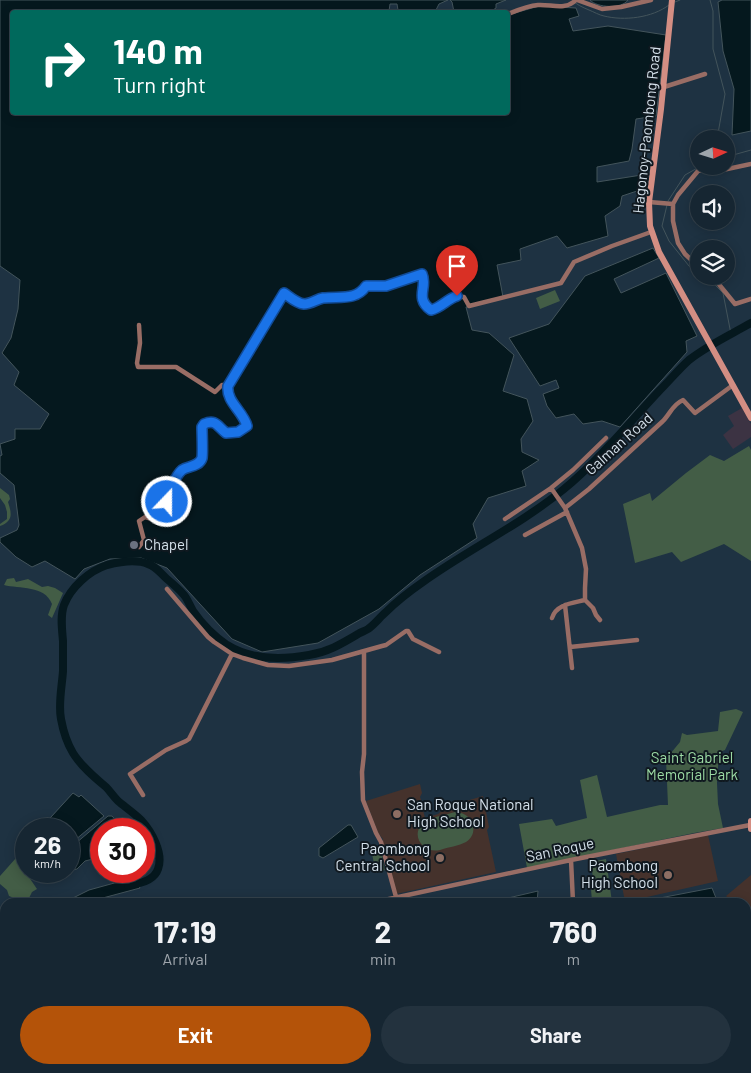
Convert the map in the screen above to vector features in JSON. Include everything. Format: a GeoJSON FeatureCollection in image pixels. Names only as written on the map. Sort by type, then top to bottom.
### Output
{"type":"FeatureCollection","features":[{"type":"Feature","properties":{"kind":"main road","name":"Hagonoy-Paombong Road"},"geometry":{"type":"LineString","coordinates":[[672,0],[664,87],[649,202],[652,232],[659,252],[751,418]]}},
{"type":"Feature","properties":{"kind":"street"},"geometry":{"type":"LineString","coordinates":[[510,13],[524,7],[538,5],[564,6],[575,1],[602,9],[651,0]]}},
{"type":"Feature","properties":{"kind":"street"},"geometry":{"type":"LineString","coordinates":[[664,87],[705,74]]}},
{"type":"Feature","properties":{"kind":"street"},"geometry":{"type":"LineString","coordinates":[[668,204],[698,172],[703,170],[718,171],[751,164]]}},
{"type":"Feature","properties":{"kind":"street"},"geometry":{"type":"LineString","coordinates":[[649,202],[668,204]]}},
{"type":"Feature","properties":{"kind":"street"},"geometry":{"type":"LineString","coordinates":[[668,204],[678,242],[690,259]]}},
{"type":"Feature","properties":{"kind":"street"},"geometry":{"type":"LineString","coordinates":[[139,547],[144,540],[139,521],[145,517],[155,520],[160,519],[167,510],[169,494],[181,471],[198,464],[202,459],[202,427],[204,424],[215,423],[226,433],[238,432],[247,426],[228,396],[228,386],[284,293],[298,302],[306,304],[325,298],[355,296],[366,286],[386,286],[422,274],[424,279],[421,292],[422,298],[426,306],[431,310],[436,309],[452,298],[461,296],[464,297],[469,306],[561,283],[574,262],[652,232]]}},
{"type":"Feature","properties":{"kind":"street"},"geometry":{"type":"LineString","coordinates":[[720,285],[735,304],[751,299]]}},
{"type":"Feature","properties":{"kind":"street"},"geometry":{"type":"LineString","coordinates":[[139,325],[140,343],[137,366],[176,367],[215,392],[222,385],[228,386]]}},
{"type":"Feature","properties":{"kind":"street","name":"Galman Road"},"geometry":{"type":"LineString","coordinates":[[566,510],[663,421],[672,407],[680,401],[683,400],[695,413],[733,385]]}},
{"type":"Feature","properties":{"kind":"street"},"geometry":{"type":"LineString","coordinates":[[505,519],[552,490],[606,438]]}},
{"type":"Feature","properties":{"kind":"street"},"geometry":{"type":"LineString","coordinates":[[552,490],[566,510],[582,548],[586,569],[585,600],[593,608],[600,620]]}},
{"type":"Feature","properties":{"kind":"street"},"geometry":{"type":"LineString","coordinates":[[525,535],[566,510]]}},
{"type":"Feature","properties":{"kind":"street"},"geometry":{"type":"LineString","coordinates":[[167,589],[214,642],[232,654],[260,663],[289,666],[332,660],[386,645],[406,631],[408,631],[413,639],[439,652]]}},
{"type":"Feature","properties":{"kind":"street"},"geometry":{"type":"LineString","coordinates":[[552,618],[554,612],[560,607],[585,600]]}},
{"type":"Feature","properties":{"kind":"street"},"geometry":{"type":"LineString","coordinates":[[566,605],[572,668]]}},
{"type":"Feature","properties":{"kind":"street"},"geometry":{"type":"LineString","coordinates":[[570,647],[637,640]]}},
{"type":"Feature","properties":{"kind":"street"},"geometry":{"type":"LineString","coordinates":[[364,652],[363,800],[381,842],[396,897]]}},
{"type":"Feature","properties":{"kind":"street"},"geometry":{"type":"LineString","coordinates":[[143,795],[130,774],[166,750],[189,739],[232,654]]}},
{"type":"Feature","properties":{"kind":"street","name":"San Roque"},"geometry":{"type":"LineString","coordinates":[[392,898],[571,860],[751,825]]}},
{"type":"Feature","properties":{"kind":"street"},"geometry":{"type":"LineString","coordinates":[[571,860],[573,898]]}},
{"type":"Feature","properties":{"kind":"shaded area"},"geometry":{"type":"Polygon","coordinates":[[[742,408],[751,424],[751,437],[733,449],[723,435],[734,426],[728,416],[742,408]]]}},
{"type":"Feature","properties":{"kind":"shaded area","name":"Paombong Central School"},"geometry":{"type":"Polygon","coordinates":[[[420,784],[422,793],[420,797],[425,818],[438,814],[446,807],[483,796],[489,827],[487,830],[496,872],[396,894],[383,839],[378,833],[366,801],[420,784]]]}},
{"type":"Feature","properties":{"kind":"shaded area","name":"Paombong High School"},"geometry":{"type":"Polygon","coordinates":[[[708,835],[718,881],[643,898],[624,898],[616,854],[708,835]]]}},
{"type":"Feature","properties":{"kind":"shaded area"},"geometry":{"type":"Polygon","coordinates":[[[751,875],[751,898],[728,898],[726,896],[751,875]]]}},
{"type":"Feature","properties":{"kind":"green space"},"geometry":{"type":"Polygon","coordinates":[[[555,290],[560,301],[540,309],[536,298],[555,290]]]}},
{"type":"Feature","properties":{"kind":"green space"},"geometry":{"type":"Polygon","coordinates":[[[749,446],[751,450],[751,561],[724,544],[681,562],[672,552],[635,563],[623,504],[650,493],[652,501],[710,455],[724,461],[749,446]]]}},
{"type":"Feature","properties":{"kind":"green space"},"geometry":{"type":"Polygon","coordinates":[[[0,488],[9,495],[10,499],[8,502],[11,514],[7,522],[0,526],[7,519],[7,512],[0,498],[0,488]]]}},
{"type":"Feature","properties":{"kind":"green space"},"geometry":{"type":"Polygon","coordinates":[[[14,578],[16,582],[28,579],[42,587],[55,588],[63,593],[52,618],[48,615],[52,604],[44,594],[31,589],[4,585],[7,579],[14,578]]]}},
{"type":"Feature","properties":{"kind":"green space","name":"Saint Gabriel Memorial Park"},"geometry":{"type":"Polygon","coordinates":[[[736,709],[743,712],[725,750],[719,752],[718,804],[723,828],[527,868],[519,824],[552,819],[556,826],[587,818],[580,780],[597,775],[607,817],[660,805],[668,805],[666,759],[680,742],[682,733],[687,735],[718,731],[720,712],[736,709]]]}},
{"type":"Feature","properties":{"kind":"green space"},"geometry":{"type":"Polygon","coordinates":[[[455,812],[466,815],[470,819],[473,834],[470,838],[466,842],[440,850],[434,851],[425,847],[418,839],[419,829],[422,824],[433,818],[455,812]]]}},
{"type":"Feature","properties":{"kind":"green space"},"geometry":{"type":"Polygon","coordinates":[[[381,852],[385,870],[376,873],[372,854],[381,852]]]}},
{"type":"Feature","properties":{"kind":"green space"},"geometry":{"type":"Polygon","coordinates":[[[15,859],[15,883],[33,883],[37,889],[32,892],[29,898],[14,898],[9,896],[7,890],[0,884],[0,876],[15,859]]]}},
{"type":"Feature","properties":{"kind":"green space"},"geometry":{"type":"Polygon","coordinates":[[[606,859],[611,898],[592,898],[591,889],[594,888],[591,862],[606,859]]]}},
{"type":"Feature","properties":{"kind":"water"},"geometry":{"type":"Polygon","coordinates":[[[0,0],[448,0],[439,4],[436,10],[398,10],[397,4],[390,4],[389,10],[10,10],[10,115],[510,115],[510,14],[539,6],[576,8],[579,16],[569,19],[573,31],[608,26],[666,35],[656,116],[636,119],[629,161],[597,167],[597,182],[648,174],[646,188],[622,196],[620,206],[605,216],[608,236],[567,248],[557,236],[520,249],[521,260],[497,265],[503,297],[466,307],[472,330],[489,333],[514,355],[503,391],[527,399],[533,421],[521,439],[522,452],[539,460],[522,471],[526,486],[488,498],[473,524],[477,538],[420,575],[379,609],[318,643],[262,652],[232,639],[167,568],[141,558],[110,559],[84,569],[75,579],[45,561],[32,567],[16,557],[0,542],[0,538],[17,530],[19,525],[14,485],[0,473],[0,456],[2,455],[0,444],[15,439],[15,429],[40,429],[49,414],[14,385],[19,372],[2,353],[11,338],[18,309],[20,280],[0,266],[0,0]]]}},
{"type":"Feature","properties":{"kind":"water"},"geometry":{"type":"Polygon","coordinates":[[[450,0],[506,0],[496,4],[496,8],[493,10],[454,10],[450,0]]]}},
{"type":"Feature","properties":{"kind":"water"},"geometry":{"type":"Polygon","coordinates":[[[590,0],[628,0],[621,5],[604,6],[593,3],[590,0]]]}},
{"type":"Feature","properties":{"kind":"water"},"geometry":{"type":"Polygon","coordinates":[[[722,0],[751,0],[751,131],[735,134],[735,130],[732,130],[734,89],[723,51],[718,2],[722,0]]]}},
{"type":"Feature","properties":{"kind":"water"},"geometry":{"type":"Polygon","coordinates":[[[653,248],[659,258],[614,279],[621,293],[666,273],[697,336],[686,341],[687,352],[620,427],[602,421],[583,424],[574,414],[556,418],[547,406],[543,394],[559,388],[556,380],[540,386],[509,338],[549,324],[585,276],[653,248]]]}},
{"type":"Feature","properties":{"kind":"water"},"geometry":{"type":"Polygon","coordinates":[[[73,793],[79,797],[81,795],[104,816],[102,818],[90,818],[90,828],[80,836],[80,818],[50,818],[73,793]]]}},
{"type":"Feature","properties":{"kind":"water"},"geometry":{"type":"Polygon","coordinates":[[[348,825],[351,825],[358,837],[323,858],[319,856],[319,848],[348,825]]]}},
{"type":"Feature","properties":{"kind":"water"},"geometry":{"type":"Polygon","coordinates":[[[90,831],[90,860],[85,861],[80,866],[80,840],[90,831]]]}},
{"type":"Feature","properties":{"kind":"water"},"geometry":{"type":"Polygon","coordinates":[[[114,883],[137,883],[140,888],[103,898],[73,898],[89,890],[114,883]]]}},
{"type":"Feature","properties":{"kind":"water"},"geometry":{"type":"Polygon","coordinates":[[[712,888],[716,898],[660,898],[712,888]]]}},
{"type":"Feature","properties":{"kind":"water"},"geometry":{"type":"Polygon","coordinates":[[[538,891],[537,898],[508,898],[538,891]]]}},
{"type":"Feature","properties":{"kind":"waterway"},"geometry":{"type":"LineString","coordinates":[[572,0],[580,6],[600,15],[620,18],[646,16],[669,5]]}},
{"type":"Feature","properties":{"kind":"waterway"},"geometry":{"type":"LineString","coordinates":[[675,2],[680,0]]}},
{"type":"Feature","properties":{"kind":"waterway"},"geometry":{"type":"LineString","coordinates":[[710,0],[713,11],[713,49],[725,94],[719,130]]}},
{"type":"Feature","properties":{"kind":"waterway"},"geometry":{"type":"LineString","coordinates":[[735,154],[751,150]]}},
{"type":"Feature","properties":{"kind":"waterway"},"geometry":{"type":"LineString","coordinates":[[668,201],[685,175],[690,172]]}},
{"type":"Feature","properties":{"kind":"waterway"},"geometry":{"type":"LineString","coordinates":[[667,205],[662,226],[669,241],[690,267]]}},
{"type":"Feature","properties":{"kind":"waterway"},"geometry":{"type":"LineString","coordinates":[[715,285],[723,293],[731,334]]}},
{"type":"Feature","properties":{"kind":"waterway"},"geometry":{"type":"LineString","coordinates":[[128,885],[146,881],[156,873],[159,863],[156,843],[141,820],[118,801],[76,758],[67,741],[60,713],[63,671],[62,614],[67,598],[81,580],[107,565],[143,562],[156,568],[185,597],[204,625],[227,645],[236,650],[266,658],[288,658],[316,654],[328,650],[368,629],[418,585],[512,526],[564,489],[601,454],[689,360],[711,345],[751,323]]}},
{"type":"Feature","properties":{"kind":"place","name":"Chapel"},"geometry":{"type":"Point","coordinates":[134,545]}},
{"type":"Feature","properties":{"kind":"place","name":"San Roque National High School"},"geometry":{"type":"Point","coordinates":[397,814]}},
{"type":"Feature","properties":{"kind":"place","name":"Paombong Central School"},"geometry":{"type":"Point","coordinates":[440,858]}},
{"type":"Feature","properties":{"kind":"place","name":"Paombong High School"},"geometry":{"type":"Point","coordinates":[668,875]}},
{"type":"Feature","properties":{"kind":"route"},"geometry":{"type":"LineString","coordinates":[[167,502],[181,471],[198,464],[202,459],[202,427],[204,424],[208,422],[215,423],[226,433],[238,432],[247,426],[228,396],[228,386],[284,293],[294,300],[306,304],[318,299],[355,296],[360,294],[369,285],[386,286],[422,274],[424,276],[421,292],[422,298],[426,306],[431,310],[457,296]]}}]}
